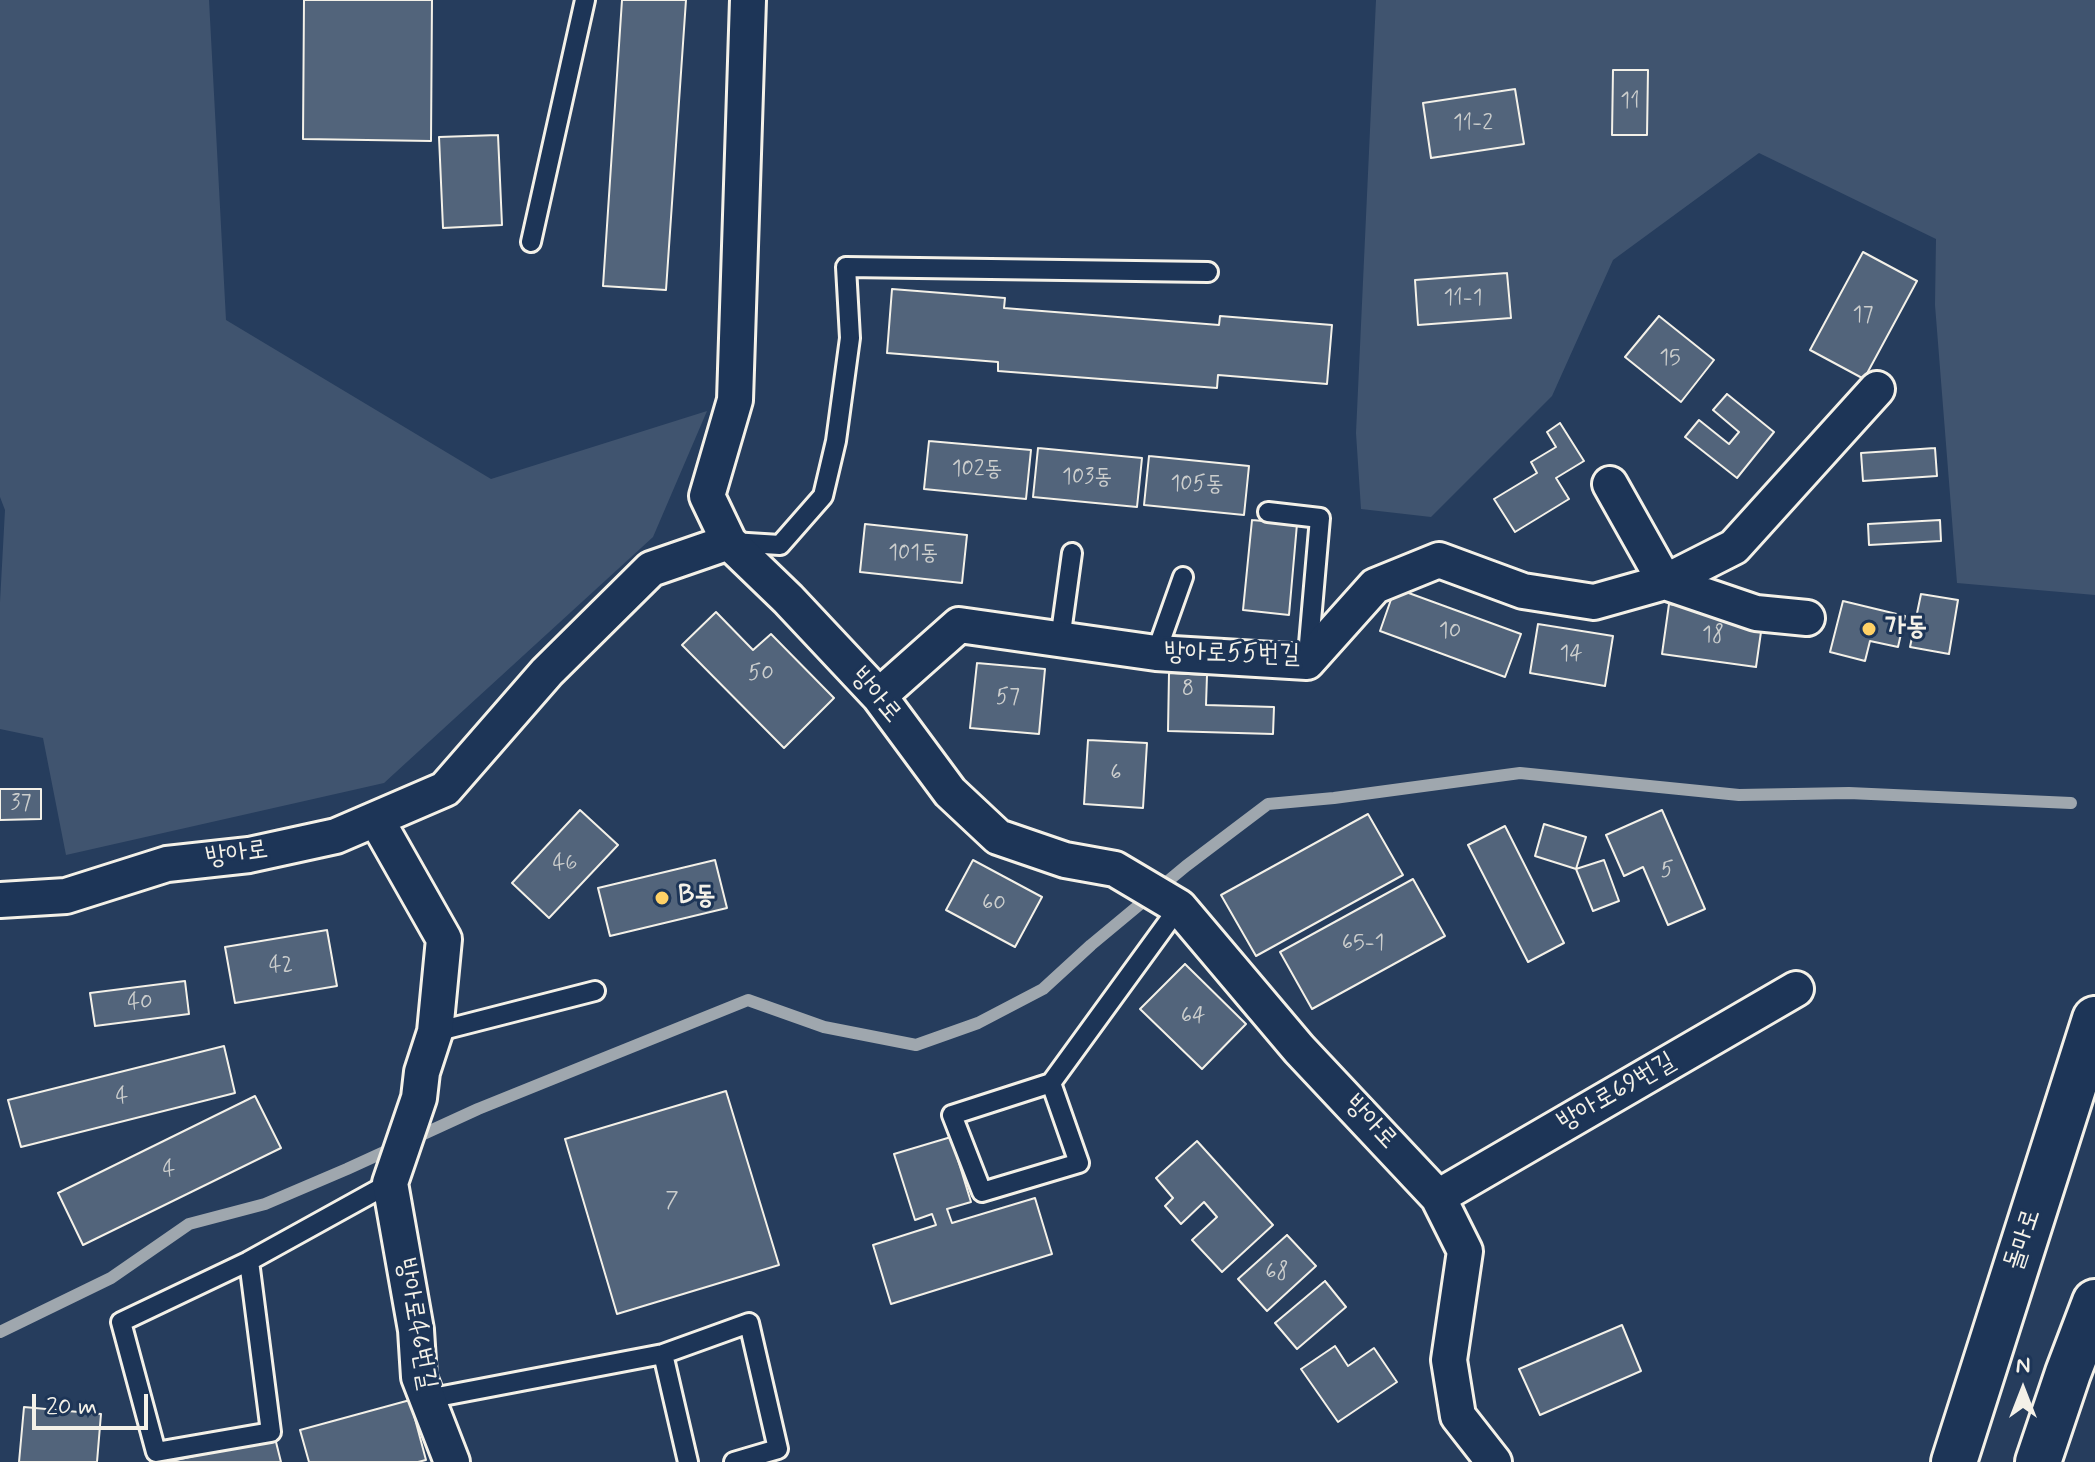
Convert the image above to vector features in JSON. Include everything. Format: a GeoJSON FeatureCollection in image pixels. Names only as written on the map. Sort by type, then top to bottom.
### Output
{"type":"FeatureCollection","features":[{"type":"Feature","properties":{"kind":"main road","name":"돌마로"},"geometry":{"type":"LineString","coordinates":[[1954,1462],[2095,1019]]}},
{"type":"Feature","properties":{"kind":"main road"},"geometry":{"type":"LineString","coordinates":[[2038,1462],[2095,1302]]}},
{"type":"Feature","properties":{"kind":"street"},"geometry":{"type":"LineString","coordinates":[[729,542],[707,496],[735,400],[748,0]]}},
{"type":"Feature","properties":{"kind":"street","name":"방아로55번길"},"geometry":{"type":"LineString","coordinates":[[879,696],[959,625],[1156,653],[1307,662],[1375,586],[1439,560],[1523,591],[1594,602],[1665,582],[1734,547],[1877,389]]}},
{"type":"Feature","properties":{"kind":"street"},"geometry":{"type":"LineString","coordinates":[[1610,484],[1665,582],[1756,613],[1807,618]]}},
{"type":"Feature","properties":{"kind":"street","name":"방아로"},"geometry":{"type":"LineString","coordinates":[[0,900],[66,896],[167,864],[249,855],[336,836],[445,789],[547,672],[651,569],[729,542],[788,599],[879,696],[950,792],[998,837],[1065,860],[1115,869],[1179,907],[1299,1049],[1438,1197],[1465,1251],[1449,1360],[1458,1416],[1494,1462]]}},
{"type":"Feature","properties":{"kind":"street"},"geometry":{"type":"LineString","coordinates":[[376,819],[444,939],[435,1032],[422,1072],[419,1098],[390,1183]]}},
{"type":"Feature","properties":{"kind":"street","name":"방아로69번길"},"geometry":{"type":"LineString","coordinates":[[1438,1197],[1796,989]]}},
{"type":"Feature","properties":{"kind":"street","name":"방아로46번길"},"geometry":{"type":"LineString","coordinates":[[390,1183],[416,1330],[419,1377],[452,1462]]}},
{"type":"Feature","properties":{"kind":"lane"},"geometry":{"type":"LineString","coordinates":[[531,242],[585,0]]}},
{"type":"Feature","properties":{"kind":"lane"},"geometry":{"type":"LineString","coordinates":[[729,542],[780,545],[823,496],[836,441],[850,338],[846,267],[1208,272]]}},
{"type":"Feature","properties":{"kind":"lane"},"geometry":{"type":"LineString","coordinates":[[1268,512],[1320,518],[1307,662]]}},
{"type":"Feature","properties":{"kind":"lane"},"geometry":{"type":"LineString","coordinates":[[1060,640],[1072,553]]}},
{"type":"Feature","properties":{"kind":"lane"},"geometry":{"type":"LineString","coordinates":[[1156,653],[1183,577]]}},
{"type":"Feature","properties":{"kind":"lane"},"geometry":{"type":"LineString","coordinates":[[1051,1083],[1079,1163],[982,1192],[952,1115],[1051,1083],[1179,907]]}},
{"type":"Feature","properties":{"kind":"lane"},"geometry":{"type":"LineString","coordinates":[[435,1032],[595,991]]}},
{"type":"Feature","properties":{"kind":"lane"},"geometry":{"type":"LineString","coordinates":[[249,1261],[271,1432],[156,1452],[121,1322],[249,1261],[390,1183]]}},
{"type":"Feature","properties":{"kind":"lane"},"geometry":{"type":"LineString","coordinates":[[427,1399],[663,1354],[749,1323],[778,1449],[734,1462]]}},
{"type":"Feature","properties":{"kind":"lane"},"geometry":{"type":"LineString","coordinates":[[663,1354],[688,1462]]}},
{"type":"Feature","properties":{"kind":"shaded area"},"geometry":{"type":"Polygon","coordinates":[[[0,0],[209,0],[226,320],[491,479],[707,411],[653,537],[384,783],[66,855],[43,738],[0,729],[0,602],[5,510],[0,497],[0,0]]]}},
{"type":"Feature","properties":{"kind":"shaded area"},"geometry":{"type":"Polygon","coordinates":[[[1376,0],[2095,0],[2095,595],[1957,583],[1935,305],[1936,239],[1759,153],[1613,260],[1552,396],[1431,517],[1361,509],[1356,433],[1376,0]]]}},
{"type":"Feature","properties":{"kind":"building"},"geometry":{"type":"Polygon","coordinates":[[[304,0],[432,0],[431,141],[303,139],[304,0]]]}},
{"type":"Feature","properties":{"kind":"building"},"geometry":{"type":"Polygon","coordinates":[[[622,0],[686,0],[666,290],[603,286],[622,0]]]}},
{"type":"Feature","properties":{"kind":"building"},"geometry":{"type":"Polygon","coordinates":[[[1613,70],[1648,70],[1647,135],[1612,135],[1613,70]]]}},
{"type":"Feature","properties":{"kind":"building"},"geometry":{"type":"Polygon","coordinates":[[[1515,89],[1524,144],[1431,158],[1423,103],[1515,89]]]}},
{"type":"Feature","properties":{"kind":"building"},"geometry":{"type":"Polygon","coordinates":[[[498,135],[502,225],[443,228],[439,137],[498,135]]]}},
{"type":"Feature","properties":{"kind":"building"},"geometry":{"type":"Polygon","coordinates":[[[1863,252],[1917,281],[1864,379],[1810,350],[1863,252]]]}},
{"type":"Feature","properties":{"kind":"building"},"geometry":{"type":"Polygon","coordinates":[[[1507,273],[1511,318],[1418,325],[1415,280],[1507,273]]]}},
{"type":"Feature","properties":{"kind":"building"},"geometry":{"type":"Polygon","coordinates":[[[892,289],[1005,298],[1004,308],[1219,325],[1220,316],[1332,325],[1327,384],[1218,375],[1217,388],[998,371],[998,362],[887,353],[892,289]]]}},
{"type":"Feature","properties":{"kind":"building"},"geometry":{"type":"Polygon","coordinates":[[[1659,316],[1714,360],[1681,402],[1625,357],[1659,316]]]}},
{"type":"Feature","properties":{"kind":"building"},"geometry":{"type":"Polygon","coordinates":[[[1727,394],[1774,432],[1737,478],[1685,437],[1699,420],[1729,444],[1739,432],[1713,410],[1727,394]]]}},
{"type":"Feature","properties":{"kind":"building"},"geometry":{"type":"Polygon","coordinates":[[[1560,423],[1584,461],[1556,478],[1569,499],[1515,532],[1494,499],[1537,473],[1531,462],[1556,447],[1547,432],[1560,423]]]}},
{"type":"Feature","properties":{"kind":"building"},"geometry":{"type":"Polygon","coordinates":[[[929,441],[1031,450],[1026,499],[924,489],[929,441]]]}},
{"type":"Feature","properties":{"kind":"building"},"geometry":{"type":"Polygon","coordinates":[[[1038,448],[1142,458],[1137,507],[1033,497],[1038,448]]]}},
{"type":"Feature","properties":{"kind":"building"},"geometry":{"type":"Polygon","coordinates":[[[1935,448],[1937,476],[1863,481],[1861,453],[1935,448]]]}},
{"type":"Feature","properties":{"kind":"building"},"geometry":{"type":"Polygon","coordinates":[[[1149,456],[1249,466],[1244,515],[1144,505],[1149,456]]]}},
{"type":"Feature","properties":{"kind":"building"},"geometry":{"type":"Polygon","coordinates":[[[1252,520],[1297,524],[1289,615],[1243,610],[1252,520]]]}},
{"type":"Feature","properties":{"kind":"building"},"geometry":{"type":"Polygon","coordinates":[[[1940,520],[1941,541],[1869,545],[1868,524],[1940,520]]]}},
{"type":"Feature","properties":{"kind":"building"},"geometry":{"type":"Polygon","coordinates":[[[865,524],[967,535],[962,583],[860,572],[865,524]]]}},
{"type":"Feature","properties":{"kind":"building"},"geometry":{"type":"Polygon","coordinates":[[[1395,588],[1521,634],[1505,677],[1380,631],[1395,588]]]}},
{"type":"Feature","properties":{"kind":"building"},"geometry":{"type":"Polygon","coordinates":[[[1921,594],[1958,600],[1949,654],[1910,647],[1921,594]]]}},
{"type":"Feature","properties":{"kind":"building","name":"가동"},"geometry":{"type":"Polygon","coordinates":[[[1843,601],[1905,616],[1898,647],[1870,641],[1865,661],[1830,652],[1843,601]]]}},
{"type":"Feature","properties":{"kind":"building"},"geometry":{"type":"Polygon","coordinates":[[[1669,604],[1763,618],[1756,667],[1662,654],[1669,604]]]}},
{"type":"Feature","properties":{"kind":"building"},"geometry":{"type":"Polygon","coordinates":[[[716,612],[753,650],[771,634],[834,698],[784,748],[682,645],[716,612]]]}},
{"type":"Feature","properties":{"kind":"building"},"geometry":{"type":"Polygon","coordinates":[[[1538,624],[1613,636],[1605,686],[1530,673],[1538,624]]]}},
{"type":"Feature","properties":{"kind":"building"},"geometry":{"type":"Polygon","coordinates":[[[977,663],[1045,669],[1039,734],[970,728],[977,663]]]}},
{"type":"Feature","properties":{"kind":"building"},"geometry":{"type":"Polygon","coordinates":[[[1169,673],[1207,675],[1206,705],[1274,707],[1273,734],[1168,731],[1169,673]]]}},
{"type":"Feature","properties":{"kind":"building"},"geometry":{"type":"Polygon","coordinates":[[[1088,740],[1147,743],[1143,808],[1084,804],[1088,740]]]}},
{"type":"Feature","properties":{"kind":"building"},"geometry":{"type":"Polygon","coordinates":[[[0,789],[41,789],[41,819],[0,820],[0,789]]]}},
{"type":"Feature","properties":{"kind":"building"},"geometry":{"type":"Polygon","coordinates":[[[580,810],[618,845],[549,918],[512,883],[580,810]]]}},
{"type":"Feature","properties":{"kind":"building"},"geometry":{"type":"Polygon","coordinates":[[[1662,810],[1705,909],[1668,925],[1643,867],[1624,876],[1606,835],[1662,810]]]}},
{"type":"Feature","properties":{"kind":"building"},"geometry":{"type":"Polygon","coordinates":[[[1368,814],[1403,875],[1256,956],[1221,895],[1368,814]]]}},
{"type":"Feature","properties":{"kind":"building"},"geometry":{"type":"Polygon","coordinates":[[[1544,824],[1586,837],[1576,869],[1535,856],[1544,824]]]}},
{"type":"Feature","properties":{"kind":"building"},"geometry":{"type":"Polygon","coordinates":[[[1505,826],[1564,943],[1528,962],[1468,845],[1505,826]]]}},
{"type":"Feature","properties":{"kind":"building","name":"B동"},"geometry":{"type":"Polygon","coordinates":[[[715,860],[727,908],[610,936],[598,888],[715,860]]]}},
{"type":"Feature","properties":{"kind":"building"},"geometry":{"type":"Polygon","coordinates":[[[973,860],[1042,897],[1015,947],[946,910],[973,860]]]}},
{"type":"Feature","properties":{"kind":"building"},"geometry":{"type":"Polygon","coordinates":[[[1604,860],[1619,901],[1593,911],[1576,869],[1604,860]]]}},
{"type":"Feature","properties":{"kind":"building"},"geometry":{"type":"Polygon","coordinates":[[[1413,879],[1445,936],[1312,1009],[1280,952],[1413,879]]]}},
{"type":"Feature","properties":{"kind":"building"},"geometry":{"type":"Polygon","coordinates":[[[327,930],[337,986],[235,1003],[225,947],[327,930]]]}},
{"type":"Feature","properties":{"kind":"building"},"geometry":{"type":"Polygon","coordinates":[[[1185,964],[1246,1024],[1202,1069],[1140,1009],[1185,964]]]}},
{"type":"Feature","properties":{"kind":"building"},"geometry":{"type":"Polygon","coordinates":[[[185,981],[189,1014],[95,1026],[90,993],[185,981]]]}},
{"type":"Feature","properties":{"kind":"building"},"geometry":{"type":"Polygon","coordinates":[[[224,1046],[235,1093],[21,1147],[8,1100],[224,1046]]]}},
{"type":"Feature","properties":{"kind":"building"},"geometry":{"type":"Polygon","coordinates":[[[726,1091],[779,1265],[617,1314],[565,1139],[726,1091]]]}},
{"type":"Feature","properties":{"kind":"building"},"geometry":{"type":"Polygon","coordinates":[[[255,1096],[281,1148],[83,1245],[58,1193],[255,1096]]]}},
{"type":"Feature","properties":{"kind":"building"},"geometry":{"type":"Polygon","coordinates":[[[951,1137],[971,1202],[947,1209],[952,1223],[1035,1198],[1052,1254],[891,1304],[873,1245],[936,1225],[932,1214],[915,1220],[894,1154],[951,1137]]]}},
{"type":"Feature","properties":{"kind":"building"},"geometry":{"type":"Polygon","coordinates":[[[1197,1141],[1273,1225],[1222,1272],[1192,1240],[1217,1217],[1204,1202],[1181,1224],[1165,1206],[1173,1198],[1156,1178],[1197,1141]]]}},
{"type":"Feature","properties":{"kind":"building"},"geometry":{"type":"Polygon","coordinates":[[[1287,1235],[1316,1266],[1267,1311],[1238,1279],[1287,1235]]]}},
{"type":"Feature","properties":{"kind":"building"},"geometry":{"type":"Polygon","coordinates":[[[1325,1281],[1346,1307],[1297,1349],[1275,1323],[1325,1281]]]}},
{"type":"Feature","properties":{"kind":"building"},"geometry":{"type":"Polygon","coordinates":[[[1622,1325],[1641,1371],[1540,1415],[1519,1369],[1622,1325]]]}},
{"type":"Feature","properties":{"kind":"building"},"geometry":{"type":"Polygon","coordinates":[[[1335,1346],[1348,1366],[1374,1348],[1397,1382],[1338,1422],[1301,1369],[1335,1346]]]}},
{"type":"Feature","properties":{"kind":"building"},"geometry":{"type":"Polygon","coordinates":[[[410,1400],[426,1460],[309,1462],[300,1430],[410,1400]]]}},
{"type":"Feature","properties":{"kind":"building"},"geometry":{"type":"Polygon","coordinates":[[[24,1407],[101,1414],[97,1462],[19,1462],[24,1407]]]}},
{"type":"Feature","properties":{"kind":"building"},"geometry":{"type":"Polygon","coordinates":[[[275,1438],[281,1462],[167,1462],[275,1438]]]}},
{"type":"Feature","properties":{"kind":"waterway"},"geometry":{"type":"LineString","coordinates":[[0,1332],[111,1278],[189,1224],[265,1204],[478,1109],[748,1000],[824,1027],[916,1045],[978,1023],[1043,989],[1186,866],[1268,804],[1520,773],[1739,795],[1849,793],[2071,803]]}},
{"type":"Feature","properties":{"kind":"place","name":"가동"},"geometry":{"type":"Point","coordinates":[1869,629]}},
{"type":"Feature","properties":{"kind":"place","name":"B동"},"geometry":{"type":"Point","coordinates":[662,898]}}]}
